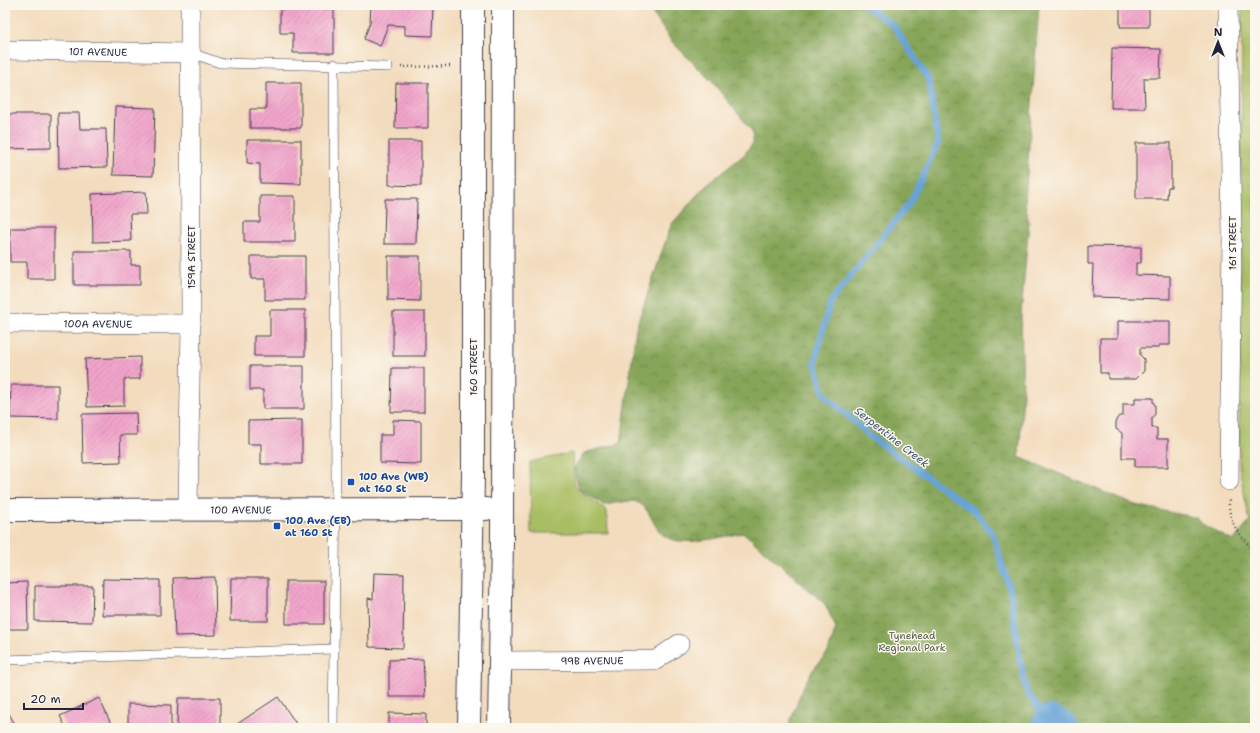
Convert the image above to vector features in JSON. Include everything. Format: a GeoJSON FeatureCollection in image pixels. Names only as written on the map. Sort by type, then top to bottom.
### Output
{"type":"FeatureCollection","features":[{"type":"Feature","properties":{"kind":"main road","name":"160 STREET"},"geometry":{"type":"LineString","coordinates":[[469,728],[473,509],[473,5]]}},
{"type":"Feature","properties":{"kind":"main road"},"geometry":{"type":"LineString","coordinates":[[498,728],[502,509],[503,5]]}},
{"type":"Feature","properties":{"kind":"main road","name":"100 AVENUE"},"geometry":{"type":"LineString","coordinates":[[5,510],[188,508],[502,509]]}},
{"type":"Feature","properties":{"kind":"street","name":"159A STREET"},"geometry":{"type":"LineString","coordinates":[[188,508],[191,324],[190,5]]}},
{"type":"Feature","properties":{"kind":"street","name":"161 STREET"},"geometry":{"type":"LineString","coordinates":[[1228,5],[1232,234],[1229,481]]}},
{"type":"Feature","properties":{"kind":"street","name":"101 AVENUE"},"geometry":{"type":"LineString","coordinates":[[5,50],[191,53]]}},
{"type":"Feature","properties":{"kind":"street","name":"100A AVENUE"},"geometry":{"type":"LineString","coordinates":[[5,323],[191,324]]}},
{"type":"Feature","properties":{"kind":"street","name":"99B AVENUE"},"geometry":{"type":"LineString","coordinates":[[500,662],[656,660],[680,644]]}},
{"type":"Feature","properties":{"kind":"lane"},"geometry":{"type":"LineString","coordinates":[[191,53],[220,63],[334,64],[388,67]]}},
{"type":"Feature","properties":{"kind":"lane"},"geometry":{"type":"LineString","coordinates":[[333,728],[336,509],[334,64]]}},
{"type":"Feature","properties":{"kind":"lane"},"geometry":{"type":"LineString","coordinates":[[5,660],[334,649]]}},
{"type":"Feature","properties":{"kind":"path"},"geometry":{"type":"LineString","coordinates":[[388,67],[451,66]]}},
{"type":"Feature","properties":{"kind":"path"},"geometry":{"type":"LineString","coordinates":[[1229,481],[1229,516],[1242,538],[1255,550]]}},
{"type":"Feature","properties":{"kind":"green space","name":"Tynehead Regional Park"},"geometry":{"type":"Polygon","coordinates":[[[647,5],[1039,5],[1025,203],[1029,222],[1021,314],[1023,393],[1019,457],[1135,505],[1197,518],[1202,524],[1233,541],[1255,515],[1255,728],[788,728],[802,689],[812,671],[828,652],[836,628],[825,604],[744,533],[695,541],[668,538],[658,530],[648,512],[639,503],[629,501],[604,505],[579,489],[574,468],[584,453],[621,443],[636,328],[671,225],[705,186],[744,155],[753,143],[752,131],[714,84],[672,42],[647,5]]]}},
{"type":"Feature","properties":{"kind":"green space"},"geometry":{"type":"Polygon","coordinates":[[[1242,5],[1255,5],[1255,548],[1239,467],[1242,5]]]}},
{"type":"Feature","properties":{"kind":"green space"},"geometry":{"type":"Polygon","coordinates":[[[572,453],[575,487],[607,511],[608,533],[531,533],[530,462],[572,453]]]}},
{"type":"Feature","properties":{"kind":"building"},"geometry":{"type":"Polygon","coordinates":[[[371,5],[433,5],[432,36],[405,35],[405,26],[388,25],[380,46],[364,39],[370,23],[371,5]]]}},
{"type":"Feature","properties":{"kind":"building"},"geometry":{"type":"Polygon","coordinates":[[[1120,5],[1152,5],[1152,7],[1149,7],[1149,27],[1120,27],[1120,5]]]}},
{"type":"Feature","properties":{"kind":"building"},"geometry":{"type":"Polygon","coordinates":[[[280,9],[334,9],[334,53],[293,53],[293,33],[280,33],[280,9]]]}},
{"type":"Feature","properties":{"kind":"building"},"geometry":{"type":"Polygon","coordinates":[[[1112,48],[1161,49],[1160,78],[1144,78],[1145,108],[1111,108],[1112,48]]]}},
{"type":"Feature","properties":{"kind":"building"},"geometry":{"type":"Polygon","coordinates":[[[266,83],[301,83],[301,128],[250,128],[250,109],[266,109],[266,83]]]}},
{"type":"Feature","properties":{"kind":"building"},"geometry":{"type":"Polygon","coordinates":[[[396,83],[428,83],[428,128],[395,128],[396,83]]]}},
{"type":"Feature","properties":{"kind":"building"},"geometry":{"type":"Polygon","coordinates":[[[115,107],[155,108],[153,176],[113,175],[115,107]]]}},
{"type":"Feature","properties":{"kind":"building"},"geometry":{"type":"Polygon","coordinates":[[[58,113],[79,113],[80,129],[106,129],[107,167],[59,168],[58,113]]]}},
{"type":"Feature","properties":{"kind":"building"},"geometry":{"type":"Polygon","coordinates":[[[5,114],[51,114],[51,148],[5,149],[5,114]]]}},
{"type":"Feature","properties":{"kind":"building"},"geometry":{"type":"Polygon","coordinates":[[[247,140],[301,140],[301,184],[260,183],[260,164],[247,163],[247,140]]]}},
{"type":"Feature","properties":{"kind":"building"},"geometry":{"type":"Polygon","coordinates":[[[389,141],[421,141],[421,186],[389,185],[389,141]]]}},
{"type":"Feature","properties":{"kind":"building"},"geometry":{"type":"Polygon","coordinates":[[[1136,143],[1171,143],[1171,187],[1168,187],[1167,199],[1136,199],[1136,143]]]}},
{"type":"Feature","properties":{"kind":"building"},"geometry":{"type":"Polygon","coordinates":[[[146,192],[147,214],[130,214],[131,241],[93,242],[92,194],[146,192]]]}},
{"type":"Feature","properties":{"kind":"building"},"geometry":{"type":"Polygon","coordinates":[[[260,196],[295,196],[295,242],[244,242],[244,222],[260,222],[260,196]]]}},
{"type":"Feature","properties":{"kind":"building"},"geometry":{"type":"Polygon","coordinates":[[[385,199],[417,199],[416,244],[384,244],[385,199]]]}},
{"type":"Feature","properties":{"kind":"building"},"geometry":{"type":"Polygon","coordinates":[[[10,228],[54,228],[54,279],[27,279],[27,262],[10,262],[10,228]]]}},
{"type":"Feature","properties":{"kind":"building"},"geometry":{"type":"Polygon","coordinates":[[[1088,246],[1141,247],[1141,263],[1136,263],[1136,275],[1170,276],[1170,299],[1092,297],[1093,264],[1088,264],[1088,246]]]}},
{"type":"Feature","properties":{"kind":"building"},"geometry":{"type":"Polygon","coordinates":[[[74,251],[131,251],[131,265],[140,265],[140,285],[74,285],[74,251]]]}},
{"type":"Feature","properties":{"kind":"building"},"geometry":{"type":"Polygon","coordinates":[[[251,256],[305,256],[305,300],[265,300],[265,279],[251,279],[251,256]]]}},
{"type":"Feature","properties":{"kind":"building"},"geometry":{"type":"Polygon","coordinates":[[[388,256],[420,256],[420,301],[388,300],[388,256]]]}},
{"type":"Feature","properties":{"kind":"building"},"geometry":{"type":"Polygon","coordinates":[[[270,310],[305,310],[305,356],[254,356],[254,336],[270,336],[270,310]]]}},
{"type":"Feature","properties":{"kind":"building"},"geometry":{"type":"Polygon","coordinates":[[[393,312],[425,312],[425,356],[393,356],[393,312]]]}},
{"type":"Feature","properties":{"kind":"building"},"geometry":{"type":"Polygon","coordinates":[[[1118,321],[1170,321],[1170,345],[1159,345],[1159,348],[1140,348],[1140,355],[1144,359],[1144,371],[1136,379],[1108,379],[1108,373],[1100,373],[1100,338],[1118,338],[1118,321]]]}},
{"type":"Feature","properties":{"kind":"building"},"geometry":{"type":"Polygon","coordinates":[[[140,357],[140,379],[124,379],[124,406],[87,407],[85,359],[140,357]]]}},
{"type":"Feature","properties":{"kind":"building"},"geometry":{"type":"Polygon","coordinates":[[[250,366],[304,366],[304,409],[263,409],[263,390],[250,390],[250,366]]]}},
{"type":"Feature","properties":{"kind":"building"},"geometry":{"type":"Polygon","coordinates":[[[392,368],[424,368],[424,412],[391,412],[392,368]]]}},
{"type":"Feature","properties":{"kind":"building"},"geometry":{"type":"Polygon","coordinates":[[[11,385],[58,385],[58,419],[10,418],[11,385]]]}},
{"type":"Feature","properties":{"kind":"building"},"geometry":{"type":"Polygon","coordinates":[[[1135,398],[1153,398],[1155,414],[1152,418],[1152,428],[1157,428],[1157,439],[1168,439],[1168,467],[1135,467],[1135,458],[1122,458],[1122,433],[1116,429],[1116,420],[1119,416],[1123,416],[1123,404],[1135,404],[1135,398]]]}},
{"type":"Feature","properties":{"kind":"building"},"geometry":{"type":"Polygon","coordinates":[[[136,413],[137,435],[120,435],[121,462],[83,463],[82,414],[136,413]]]}},
{"type":"Feature","properties":{"kind":"building"},"geometry":{"type":"Polygon","coordinates":[[[302,420],[302,464],[261,464],[261,444],[248,444],[248,421],[302,420]]]}},
{"type":"Feature","properties":{"kind":"building"},"geometry":{"type":"Polygon","coordinates":[[[393,420],[421,421],[421,464],[380,463],[380,435],[393,435],[393,420]]]}},
{"type":"Feature","properties":{"kind":"building"},"geometry":{"type":"Polygon","coordinates":[[[374,573],[404,574],[403,648],[369,647],[368,598],[373,599],[374,573]]]}},
{"type":"Feature","properties":{"kind":"building"},"geometry":{"type":"Polygon","coordinates":[[[215,577],[216,635],[175,636],[173,578],[215,577]]]}},
{"type":"Feature","properties":{"kind":"building"},"geometry":{"type":"Polygon","coordinates":[[[231,578],[268,578],[268,621],[230,621],[231,578]]]}},
{"type":"Feature","properties":{"kind":"building"},"geometry":{"type":"Polygon","coordinates":[[[103,579],[160,580],[160,615],[102,615],[103,579]]]}},
{"type":"Feature","properties":{"kind":"building"},"geometry":{"type":"Polygon","coordinates":[[[286,581],[324,581],[324,624],[286,624],[286,581]]]}},
{"type":"Feature","properties":{"kind":"building"},"geometry":{"type":"Polygon","coordinates":[[[27,582],[28,629],[5,629],[5,583],[27,582]]]}},
{"type":"Feature","properties":{"kind":"building"},"geometry":{"type":"Polygon","coordinates":[[[35,586],[93,586],[92,622],[35,621],[35,586]]]}},
{"type":"Feature","properties":{"kind":"building"},"geometry":{"type":"Polygon","coordinates":[[[423,659],[425,697],[389,697],[389,660],[423,659]]]}},
{"type":"Feature","properties":{"kind":"building"},"geometry":{"type":"Polygon","coordinates":[[[278,697],[299,728],[235,728],[234,726],[278,697]]]}},
{"type":"Feature","properties":{"kind":"building"},"geometry":{"type":"Polygon","coordinates":[[[99,698],[113,728],[66,728],[60,716],[99,698]]]}},
{"type":"Feature","properties":{"kind":"building"},"geometry":{"type":"Polygon","coordinates":[[[178,698],[220,698],[220,728],[177,728],[178,698]]]}},
{"type":"Feature","properties":{"kind":"building"},"geometry":{"type":"Polygon","coordinates":[[[128,704],[171,705],[171,728],[128,728],[128,704]]]}},
{"type":"Feature","properties":{"kind":"building"},"geometry":{"type":"Polygon","coordinates":[[[5,707],[15,724],[9,728],[5,728],[5,707]]]}},
{"type":"Feature","properties":{"kind":"building"},"geometry":{"type":"Polygon","coordinates":[[[389,713],[426,714],[426,728],[389,728],[389,713]]]}},
{"type":"Feature","properties":{"kind":"waterway","name":"Serpentine Creek"},"geometry":{"type":"LineString","coordinates":[[864,5],[894,26],[929,80],[938,143],[911,201],[830,302],[815,362],[824,394],[871,437],[975,511],[993,535],[1011,594],[1020,660],[1027,693],[1050,723],[1044,728]]}},
{"type":"Feature","properties":{"kind":"waterway"},"geometry":{"type":"LineString","coordinates":[[1050,723],[1060,728]]}},
{"type":"Feature","properties":{"kind":"place","name":"100 Ave (WB) at 160 St"},"geometry":{"type":"Point","coordinates":[351,482]}},
{"type":"Feature","properties":{"kind":"place","name":"100 Ave (EB) at 160 St"},"geometry":{"type":"Point","coordinates":[277,526]}}]}
